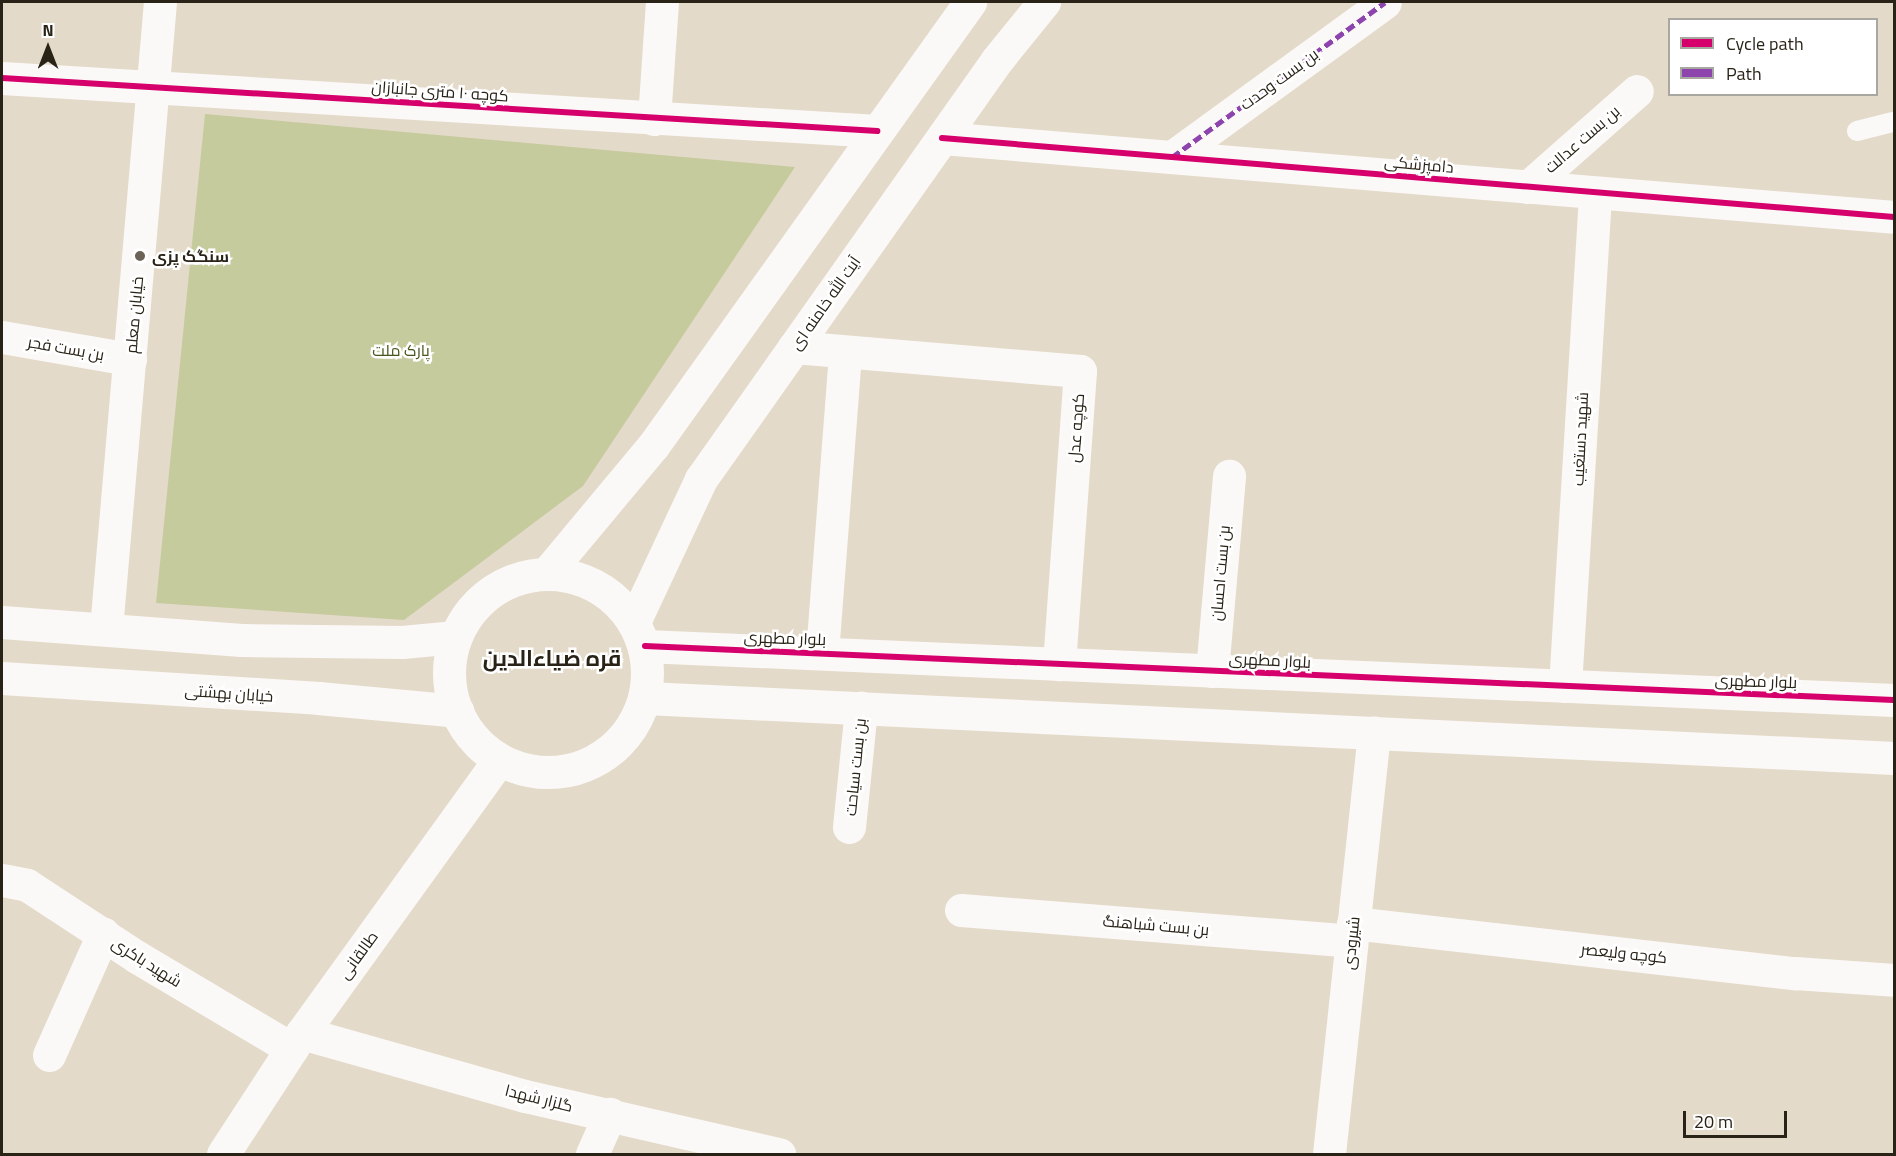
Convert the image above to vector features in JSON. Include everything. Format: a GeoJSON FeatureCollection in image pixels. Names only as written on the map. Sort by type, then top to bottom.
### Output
{"type":"FeatureCollection","features":[{"type":"Feature","properties":{"kind":"street","name":"خیابان معلم"},"geometry":{"type":"LineString","coordinates":[[106,629],[160,2]]}},
{"type":"Feature","properties":{"kind":"street"},"geometry":{"type":"LineString","coordinates":[[654,119],[662,2]]}},
{"type":"Feature","properties":{"kind":"street"},"geometry":{"type":"LineString","coordinates":[[547,573],[653,447],[970,2]]}},
{"type":"Feature","properties":{"kind":"street","name":"آیت الله خامنه ای"},"geometry":{"type":"LineString","coordinates":[[640,634],[701,478],[942,138],[1044,2]]}},
{"type":"Feature","properties":{"kind":"street","name":"بن بست وحدت"},"geometry":{"type":"LineString","coordinates":[[1172,157],[1385,2]]}},
{"type":"Feature","properties":{"kind":"street","name":"کوچه ۱۰ متری جانبازان"},"geometry":{"type":"LineString","coordinates":[[2,78],[877,131]]}},
{"type":"Feature","properties":{"kind":"street","name":"بن بست عدالت"},"geometry":{"type":"LineString","coordinates":[[1528,187],[1637,91]]}},
{"type":"Feature","properties":{"kind":"street","name":"دامپزشکی"},"geometry":{"type":"LineString","coordinates":[[942,138],[1894,217]]}},
{"type":"Feature","properties":{"kind":"street","name":"شهید دستغیب"},"geometry":{"type":"LineString","coordinates":[[1565,686],[1595,193]]}},
{"type":"Feature","properties":{"kind":"street","name":"بن بست فجر"},"geometry":{"type":"LineString","coordinates":[[2,337],[130,359]]}},
{"type":"Feature","properties":{"kind":"street","name":"کوچه عدل"},"geometry":{"type":"LineString","coordinates":[[794,347],[1080,371],[1059,664]]}},
{"type":"Feature","properties":{"kind":"street"},"geometry":{"type":"LineString","coordinates":[[822,654],[845,352]]}},
{"type":"Feature","properties":{"kind":"street","name":"بن بست احسان"},"geometry":{"type":"LineString","coordinates":[[1212,671],[1229,476]]}},
{"type":"Feature","properties":{"kind":"street"},"geometry":{"type":"LineString","coordinates":[[547,573],[573,576],[598,586],[618,602],[640,634],[649,672],[645,698],[636,722],[620,743],[600,759],[575,769],[532,771],[499,760],[478,744],[457,711],[448,674],[456,638],[477,603],[498,587],[521,577],[547,573]]}},
{"type":"Feature","properties":{"kind":"street"},"geometry":{"type":"LineString","coordinates":[[2,622],[241,640],[402,642],[456,638]]}},
{"type":"Feature","properties":{"kind":"street","name":"بلوار مطهری"},"geometry":{"type":"LineString","coordinates":[[640,634],[822,654],[1894,700]]}},
{"type":"Feature","properties":{"kind":"street","name":"خیابان بهشتی"},"geometry":{"type":"LineString","coordinates":[[2,678],[318,698],[457,711]]}},
{"type":"Feature","properties":{"kind":"street"},"geometry":{"type":"LineString","coordinates":[[645,698],[1894,758]]}},
{"type":"Feature","properties":{"kind":"street","name":"بن بست سیاحت"},"geometry":{"type":"LineString","coordinates":[[849,827],[861,708]]}},
{"type":"Feature","properties":{"kind":"street","name":"شیرودی"},"geometry":{"type":"LineString","coordinates":[[1329,1155],[1374,732]]}},
{"type":"Feature","properties":{"kind":"street","name":"طالقانی"},"geometry":{"type":"LineString","coordinates":[[223,1155],[297,1041],[499,760]]}},
{"type":"Feature","properties":{"kind":"street","name":"شهید باکری"},"geometry":{"type":"LineString","coordinates":[[2,880],[27,885],[103,934],[297,1041]]}},
{"type":"Feature","properties":{"kind":"street","name":"بن بست شباهنگ"},"geometry":{"type":"LineString","coordinates":[[961,910],[1352,932]]}},
{"type":"Feature","properties":{"kind":"street","name":"کوچه ولیعصر"},"geometry":{"type":"LineString","coordinates":[[1352,932],[1894,980]]}},
{"type":"Feature","properties":{"kind":"street"},"geometry":{"type":"LineString","coordinates":[[49,1056],[103,934]]}},
{"type":"Feature","properties":{"kind":"street","name":"گلزار شهدا"},"geometry":{"type":"LineString","coordinates":[[297,1041],[779,1155]]}},
{"type":"Feature","properties":{"kind":"street"},"geometry":{"type":"LineString","coordinates":[[592,1155],[610,1114]]}},
{"type":"Feature","properties":{"kind":"lane"},"geometry":{"type":"LineString","coordinates":[[1857,131],[1894,122]]}},
{"type":"Feature","properties":{"kind":"green space","name":"پارک ملت"},"geometry":{"type":"Polygon","coordinates":[[[205,114],[795,167],[583,486],[404,620],[156,603],[205,114]]]}},
{"type":"Feature","properties":{"kind":"marked path"},"geometry":{"type":"LineString","coordinates":[[1172,157],[1385,2]]}},
{"type":"Feature","properties":{"kind":"cycle path"},"geometry":{"type":"LineString","coordinates":[[2,78],[877,131]]}},
{"type":"Feature","properties":{"kind":"cycle path"},"geometry":{"type":"LineString","coordinates":[[942,138],[1894,217]]}},
{"type":"Feature","properties":{"kind":"cycle path"},"geometry":{"type":"LineString","coordinates":[[645,646],[1894,700]]}},
{"type":"Feature","properties":{"kind":"place","name":"سنگک پزی"},"geometry":{"type":"Point","coordinates":[140,256]}},
{"type":"Feature","properties":{"kind":"district","name":"قره ضیاءالدین"},"geometry":{"type":"Point","coordinates":[552,659]}}]}
